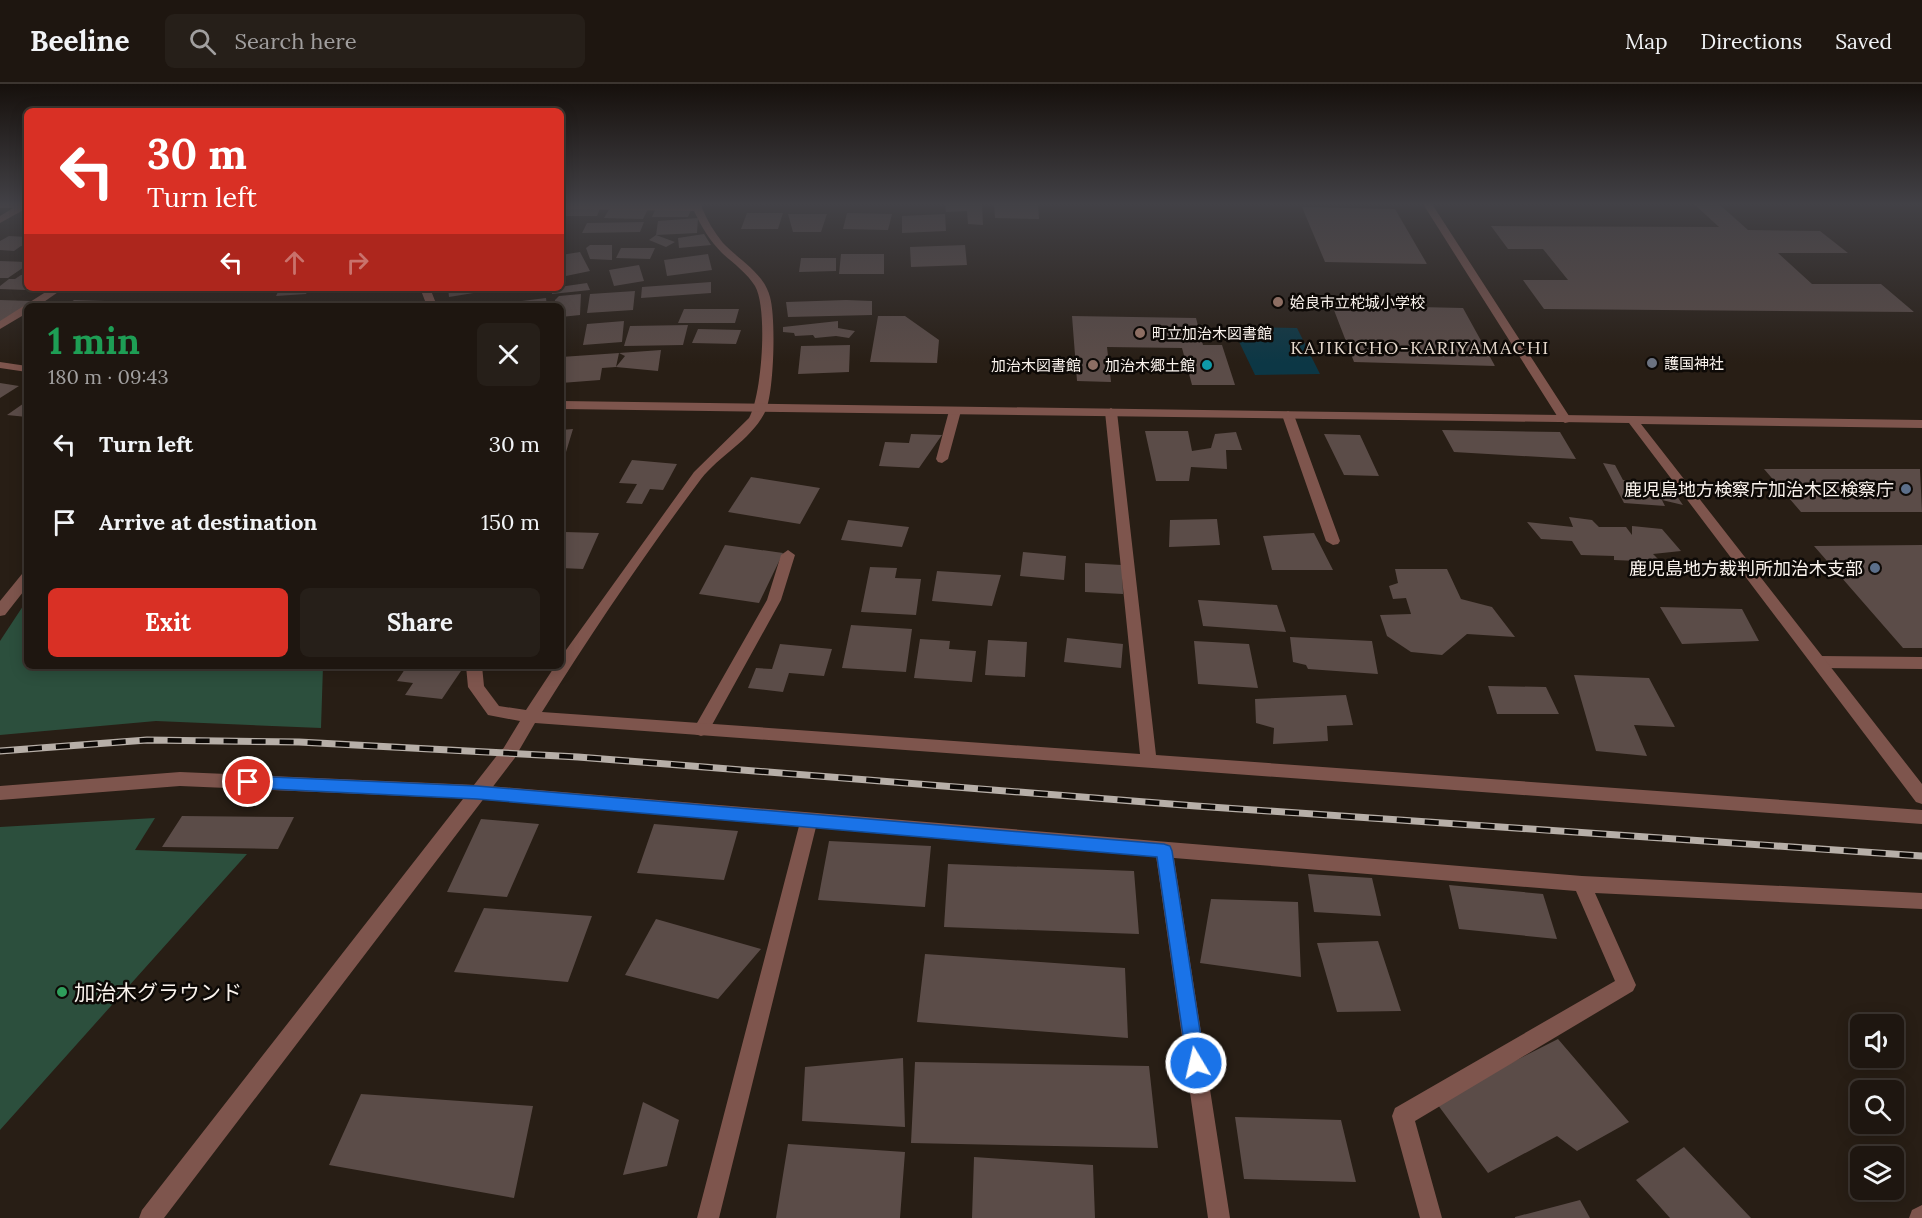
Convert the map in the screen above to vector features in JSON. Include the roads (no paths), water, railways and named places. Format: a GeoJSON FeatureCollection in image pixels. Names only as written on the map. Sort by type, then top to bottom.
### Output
{"type":"FeatureCollection","features":[{"type":"Feature","properties":{"kind":"street"},"geometry":{"type":"LineString","coordinates":[[564,667],[654,535],[707,463],[752,423],[761,409],[765,397],[767,355],[765,297],[756,279],[732,257]]}},
{"type":"Feature","properties":{"kind":"street"},"geometry":{"type":"LineString","coordinates":[[1461,257],[1565,419]]}},
{"type":"Feature","properties":{"kind":"street"},"geometry":{"type":"LineString","coordinates":[[35,303],[54,291]]}},
{"type":"Feature","properties":{"kind":"street"},"geometry":{"type":"LineString","coordinates":[[0,326],[24,310]]}},
{"type":"Feature","properties":{"kind":"street"},"geometry":{"type":"LineString","coordinates":[[0,365],[24,369]]}},
{"type":"Feature","properties":{"kind":"street"},"geometry":{"type":"LineString","coordinates":[[564,405],[1922,424]]}},
{"type":"Feature","properties":{"kind":"street"},"geometry":{"type":"LineString","coordinates":[[942,459],[956,411]]}},
{"type":"Feature","properties":{"kind":"street"},"geometry":{"type":"LineString","coordinates":[[1111,412],[1149,762]]}},
{"type":"Feature","properties":{"kind":"street"},"geometry":{"type":"LineString","coordinates":[[1288,415],[1333,541]]}},
{"type":"Feature","properties":{"kind":"street"},"geometry":{"type":"LineString","coordinates":[[1632,420],[1922,797]]}},
{"type":"Feature","properties":{"kind":"street"},"geometry":{"type":"LineString","coordinates":[[701,730],[774,600],[788,555]]}},
{"type":"Feature","properties":{"kind":"street"},"geometry":{"type":"LineString","coordinates":[[0,611],[24,581]]}},
{"type":"Feature","properties":{"kind":"street"},"geometry":{"type":"LineString","coordinates":[[1820,662],[1922,663]]}},
{"type":"Feature","properties":{"kind":"street"},"geometry":{"type":"LineString","coordinates":[[474,669],[476,687],[494,711],[530,717],[1922,817]]}},
{"type":"Feature","properties":{"kind":"street"},"geometry":{"type":"LineString","coordinates":[[150,1218],[508,754],[563,669]]}},
{"type":"Feature","properties":{"kind":"street"},"geometry":{"type":"LineString","coordinates":[[0,793],[180,779],[477,792],[1582,884],[1922,901]]}},
{"type":"Feature","properties":{"kind":"street"},"geometry":{"type":"LineString","coordinates":[[708,1218],[809,819]]}},
{"type":"Feature","properties":{"kind":"street"},"geometry":{"type":"LineString","coordinates":[[1164,851],[1219,1218]]}},
{"type":"Feature","properties":{"kind":"street"},"geometry":{"type":"LineString","coordinates":[[1431,1218],[1403,1116],[1626,984],[1582,884]]}},
{"type":"Feature","properties":{"kind":"water"},"geometry":{"type":"Polygon","coordinates":[[[1232,327],[1297,328],[1320,374],[1255,375],[1232,327]]]}},
{"type":"Feature","properties":{"kind":"railway"},"geometry":{"type":"LineString","coordinates":[[0,751],[147,740],[299,742],[578,757],[1196,806],[1922,856]]}},
{"type":"Feature","properties":{"kind":"place","name":"姶良市立柁城小学校"},"geometry":{"type":"Point","coordinates":[1278,302]}},
{"type":"Feature","properties":{"kind":"place","name":"町立加治木図書館"},"geometry":{"type":"Point","coordinates":[1140,333]}},
{"type":"Feature","properties":{"kind":"place","name":"護国神社"},"geometry":{"type":"Point","coordinates":[1652,363]}},
{"type":"Feature","properties":{"kind":"place","name":"加治木図書館"},"geometry":{"type":"Point","coordinates":[1093,365]}},
{"type":"Feature","properties":{"kind":"place","name":"加治木郷土館"},"geometry":{"type":"Point","coordinates":[1207,365]}},
{"type":"Feature","properties":{"kind":"place","name":"鹿児島地方検察庁加治木区検察庁"},"geometry":{"type":"Point","coordinates":[1906,489]}},
{"type":"Feature","properties":{"kind":"place","name":"鹿児島地方裁判所加治木支部"},"geometry":{"type":"Point","coordinates":[1875,568]}},
{"type":"Feature","properties":{"kind":"place","name":"加治木グラウンド"},"geometry":{"type":"Point","coordinates":[62,992]}},
{"type":"Feature","properties":{"kind":"district","name":"KAJIKICHO-KARIYAMACHI"},"geometry":{"type":"Point","coordinates":[1420,347]}}]}
